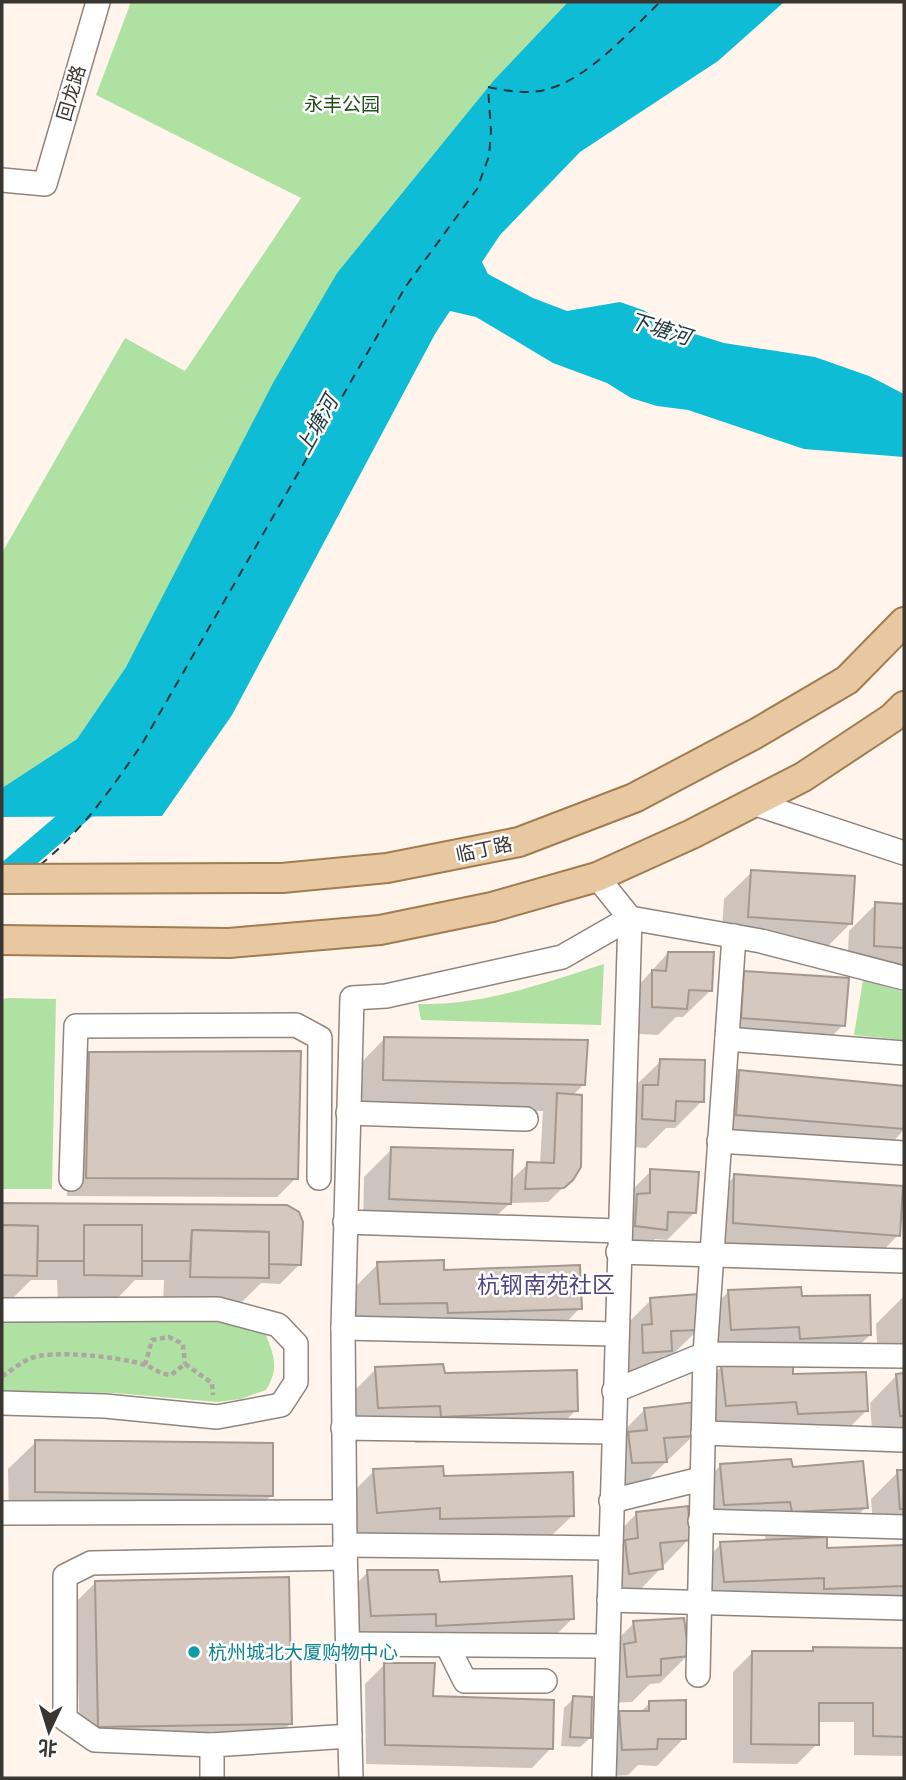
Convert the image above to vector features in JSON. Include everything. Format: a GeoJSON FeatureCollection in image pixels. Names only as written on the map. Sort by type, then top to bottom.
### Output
{"type":"FeatureCollection","features":[{"type":"Feature","properties":{"kind":"main road","name":"临丁路"},"geometry":{"type":"LineString","coordinates":[[2,878],[282,878],[387,868],[519,842],[634,798],[755,734],[847,680],[904,622]]}},
{"type":"Feature","properties":{"kind":"main road"},"geometry":{"type":"LineString","coordinates":[[2,940],[229,943],[380,930],[492,907],[597,877],[692,834],[803,777],[892,718],[904,706]]}},
{"type":"Feature","properties":{"kind":"street","name":"回龙路"},"geometry":{"type":"LineString","coordinates":[[2,180],[45,184],[98,2]]}},
{"type":"Feature","properties":{"kind":"street"},"geometry":{"type":"LineString","coordinates":[[750,802],[904,853]]}},
{"type":"Feature","properties":{"kind":"street"},"geometry":{"type":"LineString","coordinates":[[597,877],[630,918],[618,1241],[604,1778]]}},
{"type":"Feature","properties":{"kind":"street"},"geometry":{"type":"LineString","coordinates":[[351,1778],[344,1512],[343,1328],[352,998],[386,996],[562,957],[630,918],[761,941],[904,978]]}},
{"type":"Feature","properties":{"kind":"street"},"geometry":{"type":"LineString","coordinates":[[698,1675],[705,1354],[734,936]]}},
{"type":"Feature","properties":{"kind":"street"},"geometry":{"type":"LineString","coordinates":[[71,1179],[76,1026],[296,1025],[320,1038],[351,1036]]}},
{"type":"Feature","properties":{"kind":"street"},"geometry":{"type":"LineString","coordinates":[[319,1178],[320,1038]]}},
{"type":"Feature","properties":{"kind":"street"},"geometry":{"type":"LineString","coordinates":[[727,1039],[904,1053]]}},
{"type":"Feature","properties":{"kind":"street"},"geometry":{"type":"LineString","coordinates":[[348,1113],[526,1119]]}},
{"type":"Feature","properties":{"kind":"street"},"geometry":{"type":"LineString","coordinates":[[719,1141],[904,1153]]}},
{"type":"Feature","properties":{"kind":"street"},"geometry":{"type":"LineString","coordinates":[[345,1222],[618,1241],[712,1255],[904,1261]]}},
{"type":"Feature","properties":{"kind":"street"},"geometry":{"type":"LineString","coordinates":[[2,1310],[218,1309],[278,1325],[296,1344],[296,1382],[281,1405],[217,1416],[105,1406],[2,1403]]}},
{"type":"Feature","properties":{"kind":"street"},"geometry":{"type":"LineString","coordinates":[[343,1328],[616,1334]]}},
{"type":"Feature","properties":{"kind":"street"},"geometry":{"type":"LineString","coordinates":[[614,1391],[705,1354],[904,1356]]}},
{"type":"Feature","properties":{"kind":"street"},"geometry":{"type":"LineString","coordinates":[[343,1428],[613,1432]]}},
{"type":"Feature","properties":{"kind":"street"},"geometry":{"type":"LineString","coordinates":[[703,1433],[904,1440]]}},
{"type":"Feature","properties":{"kind":"street"},"geometry":{"type":"LineString","coordinates":[[611,1501],[701,1479]]}},
{"type":"Feature","properties":{"kind":"street"},"geometry":{"type":"LineString","coordinates":[[2,1513],[344,1512]]}},
{"type":"Feature","properties":{"kind":"street"},"geometry":{"type":"LineString","coordinates":[[701,1521],[904,1527]]}},
{"type":"Feature","properties":{"kind":"street"},"geometry":{"type":"LineString","coordinates":[[350,1736],[212,1745],[94,1740],[65,1719],[65,1576],[91,1563],[345,1552],[610,1548]]}},
{"type":"Feature","properties":{"kind":"street"},"geometry":{"type":"LineString","coordinates":[[609,1600],[904,1608]]}},
{"type":"Feature","properties":{"kind":"street"},"geometry":{"type":"LineString","coordinates":[[348,1644],[607,1646]]}},
{"type":"Feature","properties":{"kind":"street"},"geometry":{"type":"LineString","coordinates":[[447,1645],[465,1681],[545,1681]]}},
{"type":"Feature","properties":{"kind":"street"},"geometry":{"type":"LineString","coordinates":[[212,1745],[212,1778]]}},
{"type":"Feature","properties":{"kind":"path"},"geometry":{"type":"LineString","coordinates":[[145,1365],[152,1340],[169,1337],[183,1344],[185,1364],[212,1383],[217,1416]]}},
{"type":"Feature","properties":{"kind":"path"},"geometry":{"type":"LineString","coordinates":[[2,1376],[31,1358],[55,1354],[115,1358],[145,1365],[159,1374],[171,1375],[185,1364]]}},
{"type":"Feature","properties":{"kind":"green space","name":"永丰公园"},"geometry":{"type":"Polygon","coordinates":[[[131,2],[568,2],[494,80],[337,273],[126,667],[77,739],[2,788],[2,553],[125,338],[185,371],[301,198],[96,95],[131,2]]]}},
{"type":"Feature","properties":{"kind":"green space"},"geometry":{"type":"Polygon","coordinates":[[[604,964],[601,1025],[421,1020],[418,1004],[442,1004],[490,997],[536,986],[604,964]]]}},
{"type":"Feature","properties":{"kind":"green space"},"geometry":{"type":"Polygon","coordinates":[[[863,980],[904,992],[904,1040],[854,1035],[863,980]]]}},
{"type":"Feature","properties":{"kind":"green space"},"geometry":{"type":"Polygon","coordinates":[[[2,999],[56,999],[52,1189],[2,1189],[2,999]]]}},
{"type":"Feature","properties":{"kind":"green space"},"geometry":{"type":"Polygon","coordinates":[[[2,1318],[213,1321],[265,1333],[273,1356],[273,1375],[266,1390],[241,1399],[217,1402],[115,1393],[2,1391],[2,1318]]]}},
{"type":"Feature","properties":{"kind":"water","name":"下塘河"},"geometry":{"type":"Polygon","coordinates":[[[568,2],[784,2],[718,61],[580,152],[500,235],[482,262],[488,274],[533,298],[567,311],[620,302],[643,310],[672,327],[724,343],[815,357],[869,376],[904,394],[904,457],[804,449],[688,410],[657,406],[631,398],[607,383],[553,363],[476,317],[450,311],[435,334],[232,715],[162,816],[2,817],[2,788],[77,739],[126,667],[273,383],[337,273],[494,80],[568,2]]]}},
{"type":"Feature","properties":{"kind":"building"},"geometry":{"type":"Polygon","coordinates":[[[751,870],[855,876],[852,924],[748,917],[751,870]]]}},
{"type":"Feature","properties":{"kind":"building"},"geometry":{"type":"Polygon","coordinates":[[[875,902],[904,904],[904,948],[874,946],[875,902]]]}},
{"type":"Feature","properties":{"kind":"building"},"geometry":{"type":"Polygon","coordinates":[[[668,952],[714,952],[712,991],[689,990],[687,1009],[652,1007],[652,970],[666,971],[668,952]]]}},
{"type":"Feature","properties":{"kind":"building"},"geometry":{"type":"Polygon","coordinates":[[[744,971],[849,978],[845,1026],[741,1018],[744,971]]]}},
{"type":"Feature","properties":{"kind":"building"},"geometry":{"type":"Polygon","coordinates":[[[384,1037],[588,1040],[585,1085],[383,1080],[384,1037]]]}},
{"type":"Feature","properties":{"kind":"building"},"geometry":{"type":"Polygon","coordinates":[[[301,1051],[298,1179],[86,1178],[89,1052],[301,1051]]]}},
{"type":"Feature","properties":{"kind":"building"},"geometry":{"type":"Polygon","coordinates":[[[660,1059],[705,1060],[704,1102],[676,1101],[675,1121],[642,1119],[643,1085],[658,1085],[660,1059]]]}},
{"type":"Feature","properties":{"kind":"building"},"geometry":{"type":"Polygon","coordinates":[[[739,1070],[904,1086],[904,1129],[736,1115],[739,1070]]]}},
{"type":"Feature","properties":{"kind":"building"},"geometry":{"type":"Polygon","coordinates":[[[557,1093],[582,1095],[581,1167],[564,1188],[525,1189],[527,1162],[554,1163],[557,1093]]]}},
{"type":"Feature","properties":{"kind":"building"},"geometry":{"type":"Polygon","coordinates":[[[391,1147],[513,1150],[511,1204],[389,1199],[391,1147]]]}},
{"type":"Feature","properties":{"kind":"building"},"geometry":{"type":"Polygon","coordinates":[[[650,1169],[699,1172],[696,1213],[668,1212],[667,1230],[635,1226],[637,1194],[650,1193],[650,1169]]]}},
{"type":"Feature","properties":{"kind":"building"},"geometry":{"type":"Polygon","coordinates":[[[734,1174],[903,1186],[900,1236],[733,1223],[734,1174]]]}},
{"type":"Feature","properties":{"kind":"building"},"geometry":{"type":"Polygon","coordinates":[[[2,1203],[287,1205],[299,1212],[303,1222],[301,1265],[269,1264],[269,1232],[192,1230],[190,1261],[142,1261],[142,1225],[84,1225],[84,1261],[37,1261],[38,1226],[2,1225],[2,1203]]]}},
{"type":"Feature","properties":{"kind":"building"},"geometry":{"type":"Polygon","coordinates":[[[2,1225],[38,1226],[37,1276],[2,1275],[2,1225]]]}},
{"type":"Feature","properties":{"kind":"building"},"geometry":{"type":"Polygon","coordinates":[[[84,1225],[142,1225],[142,1276],[84,1275],[84,1225]]]}},
{"type":"Feature","properties":{"kind":"building"},"geometry":{"type":"Polygon","coordinates":[[[192,1230],[269,1232],[269,1278],[190,1277],[192,1230]]]}},
{"type":"Feature","properties":{"kind":"building"},"geometry":{"type":"Polygon","coordinates":[[[444,1260],[444,1270],[580,1265],[582,1309],[448,1313],[447,1303],[380,1304],[377,1262],[444,1260]]]}},
{"type":"Feature","properties":{"kind":"building"},"geometry":{"type":"Polygon","coordinates":[[[801,1287],[802,1296],[870,1295],[871,1335],[800,1339],[799,1327],[731,1330],[728,1290],[801,1287]]]}},
{"type":"Feature","properties":{"kind":"building"},"geometry":{"type":"Polygon","coordinates":[[[698,1294],[700,1330],[671,1331],[672,1351],[643,1353],[642,1325],[652,1324],[650,1298],[698,1294]]]}},
{"type":"Feature","properties":{"kind":"building"},"geometry":{"type":"Polygon","coordinates":[[[793,1361],[793,1374],[866,1372],[868,1411],[798,1414],[796,1402],[726,1406],[721,1365],[793,1361]]]}},
{"type":"Feature","properties":{"kind":"building"},"geometry":{"type":"Polygon","coordinates":[[[443,1364],[445,1373],[577,1370],[578,1411],[441,1417],[440,1406],[378,1408],[375,1367],[443,1364]]]}},
{"type":"Feature","properties":{"kind":"building"},"geometry":{"type":"Polygon","coordinates":[[[904,1373],[904,1416],[900,1416],[896,1374],[904,1373]]]}},
{"type":"Feature","properties":{"kind":"building"},"geometry":{"type":"Polygon","coordinates":[[[695,1402],[696,1436],[664,1438],[667,1462],[632,1463],[628,1432],[647,1430],[644,1408],[695,1402]]]}},
{"type":"Feature","properties":{"kind":"building"},"geometry":{"type":"Polygon","coordinates":[[[35,1440],[273,1443],[273,1496],[35,1492],[35,1440]]]}},
{"type":"Feature","properties":{"kind":"building"},"geometry":{"type":"Polygon","coordinates":[[[791,1459],[793,1467],[863,1461],[868,1508],[792,1512],[790,1502],[724,1505],[720,1464],[791,1459]]]}},
{"type":"Feature","properties":{"kind":"building"},"geometry":{"type":"Polygon","coordinates":[[[443,1466],[444,1476],[573,1472],[574,1516],[440,1519],[440,1508],[377,1513],[373,1469],[443,1466]]]}},
{"type":"Feature","properties":{"kind":"building"},"geometry":{"type":"Polygon","coordinates":[[[897,1470],[904,1470],[904,1509],[900,1509],[897,1470]]]}},
{"type":"Feature","properties":{"kind":"building"},"geometry":{"type":"Polygon","coordinates":[[[688,1506],[691,1540],[660,1543],[663,1569],[629,1574],[625,1540],[638,1538],[636,1512],[688,1506]]]}},
{"type":"Feature","properties":{"kind":"building"},"geometry":{"type":"Polygon","coordinates":[[[827,1537],[827,1548],[904,1545],[904,1586],[824,1589],[824,1578],[724,1582],[720,1542],[827,1537]]]}},
{"type":"Feature","properties":{"kind":"building"},"geometry":{"type":"Polygon","coordinates":[[[367,1570],[438,1570],[440,1582],[572,1576],[574,1619],[436,1626],[436,1614],[371,1616],[367,1570]]]}},
{"type":"Feature","properties":{"kind":"building","name":"杭州城北大厦购物中心"},"geometry":{"type":"Polygon","coordinates":[[[289,1577],[292,1724],[98,1727],[95,1581],[289,1577]]]}},
{"type":"Feature","properties":{"kind":"building"},"geometry":{"type":"Polygon","coordinates":[[[684,1618],[689,1656],[661,1659],[661,1675],[627,1677],[624,1644],[636,1642],[633,1621],[684,1618]]]}},
{"type":"Feature","properties":{"kind":"building"},"geometry":{"type":"Polygon","coordinates":[[[813,1647],[904,1648],[904,1737],[873,1736],[873,1703],[819,1703],[819,1745],[751,1744],[752,1651],[813,1651],[813,1647]]]}},
{"type":"Feature","properties":{"kind":"building"},"geometry":{"type":"Polygon","coordinates":[[[384,1663],[435,1663],[433,1696],[554,1700],[553,1749],[385,1745],[384,1663]]]}},
{"type":"Feature","properties":{"kind":"building"},"geometry":{"type":"Polygon","coordinates":[[[573,1696],[592,1697],[591,1738],[570,1737],[573,1696]]]}},
{"type":"Feature","properties":{"kind":"building"},"geometry":{"type":"Polygon","coordinates":[[[686,1700],[686,1739],[658,1739],[657,1749],[622,1750],[619,1711],[649,1711],[649,1701],[686,1700]]]}},
{"type":"Feature","properties":{"kind":"waterway","name":"上塘河"},"geometry":{"type":"LineString","coordinates":[[2,878],[100,794]]}},
{"type":"Feature","properties":{"kind":"ferry route"},"geometry":{"type":"LineString","coordinates":[[40,865],[83,823],[142,744],[406,286],[477,189],[489,156],[491,131],[488,87],[534,92],[563,83],[594,64],[660,2]]}},
{"type":"Feature","properties":{"kind":"place","name":"杭州城北大厦购物中心"},"geometry":{"type":"Point","coordinates":[194,1652]}},
{"type":"Feature","properties":{"kind":"district","name":"杭钢南苑社区"},"geometry":{"type":"Point","coordinates":[546,1285]}}]}
